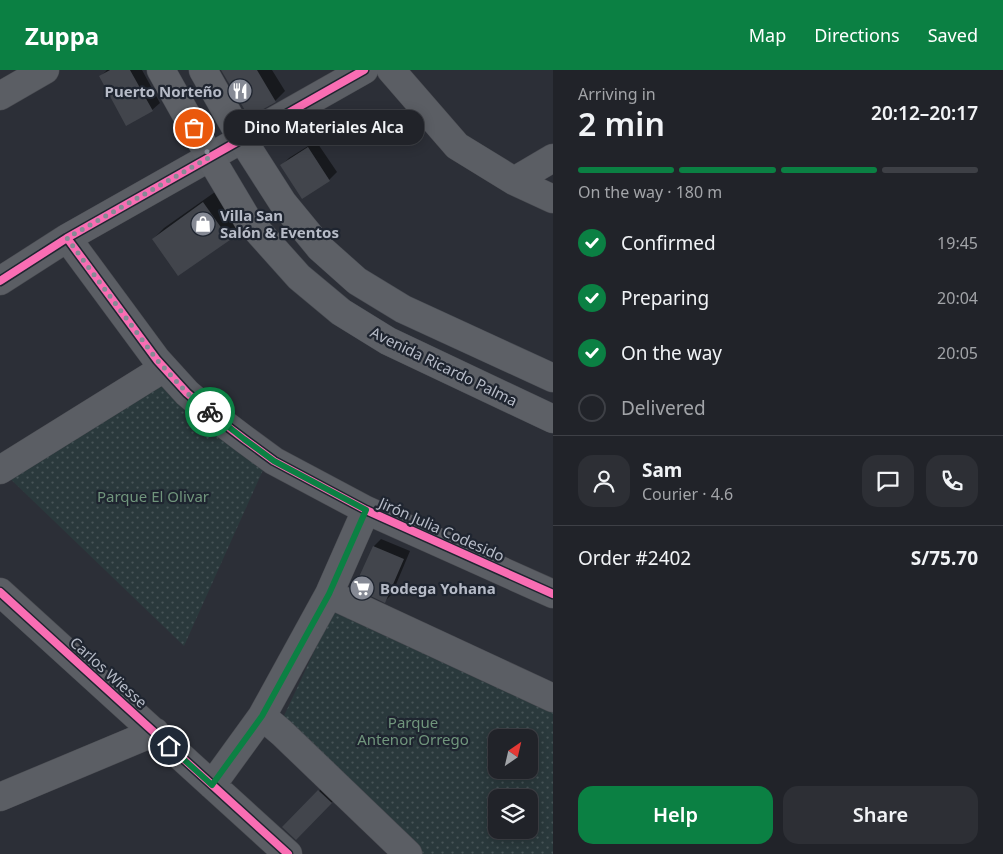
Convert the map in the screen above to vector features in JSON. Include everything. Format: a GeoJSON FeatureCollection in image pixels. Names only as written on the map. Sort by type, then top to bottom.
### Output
{"type":"FeatureCollection","features":[{"type":"Feature","properties":{"kind":"main road","name":"Avenida Ricardo Palma"},"geometry":{"type":"LineString","coordinates":[[160,70],[248,219],[299,277],[342,312],[388,341],[553,419]]}},
{"type":"Feature","properties":{"kind":"main road"},"geometry":{"type":"LineString","coordinates":[[203,70],[242,139],[283,203],[320,248],[357,281],[403,309],[553,378]]}},
{"type":"Feature","properties":{"kind":"street"},"geometry":{"type":"LineString","coordinates":[[0,96],[45,70]]}},
{"type":"Feature","properties":{"kind":"street"},"geometry":{"type":"LineString","coordinates":[[0,281],[67,238],[364,70]]}},
{"type":"Feature","properties":{"kind":"street"},"geometry":{"type":"LineString","coordinates":[[391,70],[456,146],[514,181],[553,199]]}},
{"type":"Feature","properties":{"kind":"street"},"geometry":{"type":"LineString","coordinates":[[514,181],[553,158]]}},
{"type":"Feature","properties":{"kind":"street","name":"Jirón Julia Codesido"},"geometry":{"type":"LineString","coordinates":[[67,238],[157,360],[187,393],[215,417],[274,461],[366,510],[553,594]]}},
{"type":"Feature","properties":{"kind":"street"},"geometry":{"type":"LineString","coordinates":[[0,470],[164,368]]}},
{"type":"Feature","properties":{"kind":"street"},"geometry":{"type":"LineString","coordinates":[[212,785],[262,716],[329,594],[366,510]]}},
{"type":"Feature","properties":{"kind":"street","name":"Carlos Wiesse"},"geometry":{"type":"LineString","coordinates":[[0,592],[288,854]]}},
{"type":"Feature","properties":{"kind":"street"},"geometry":{"type":"LineString","coordinates":[[329,594],[553,698]]}},
{"type":"Feature","properties":{"kind":"street"},"geometry":{"type":"LineString","coordinates":[[262,716],[408,854]]}},
{"type":"Feature","properties":{"kind":"street"},"geometry":{"type":"LineString","coordinates":[[0,797],[155,732]]}},
{"type":"Feature","properties":{"kind":"green space","name":"Parque El Olivar"},"geometry":{"type":"Polygon","coordinates":[[[159,383],[209,429],[263,470],[184,646],[1,470],[159,383]]]}},
{"type":"Feature","properties":{"kind":"green space","name":"Parque Antenor Orrego"},"geometry":{"type":"Polygon","coordinates":[[[337,603],[553,703],[553,854],[419,854],[282,720],[337,603]]]}},
{"type":"Feature","properties":{"kind":"building"},"geometry":{"type":"Polygon","coordinates":[[[110,70],[130,70],[153,111],[126,126],[99,76],[110,70]]]}},
{"type":"Feature","properties":{"kind":"building"},"geometry":{"type":"Polygon","coordinates":[[[221,70],[257,70],[276,102],[249,117],[221,70]]]}},
{"type":"Feature","properties":{"kind":"building"},"geometry":{"type":"Polygon","coordinates":[[[308,147],[330,181],[302,199],[280,165],[308,147]]]}},
{"type":"Feature","properties":{"kind":"building"},"geometry":{"type":"Polygon","coordinates":[[[203,202],[230,240],[178,276],[152,239],[203,202]]]}},
{"type":"Feature","properties":{"kind":"building"},"geometry":{"type":"Polygon","coordinates":[[[373,546],[404,559],[385,603],[354,588],[373,546]]]}},
{"type":"Feature","properties":{"kind":"building"},"geometry":{"type":"Polygon","coordinates":[[[318,790],[332,803],[296,840],[282,827],[318,790]]]}},
{"type":"Feature","properties":{"kind":"cycle path"},"geometry":{"type":"LineString","coordinates":[[0,281],[67,238],[364,70]]}},
{"type":"Feature","properties":{"kind":"cycle path"},"geometry":{"type":"LineString","coordinates":[[67,238],[157,360],[187,393],[215,417],[274,461],[366,510],[553,594]]}},
{"type":"Feature","properties":{"kind":"cycle path"},"geometry":{"type":"LineString","coordinates":[[0,592],[288,854]]}},
{"type":"Feature","properties":{"kind":"way so far"},"geometry":{"type":"LineString","coordinates":[[194,128],[210,157],[67,238],[157,360],[187,393],[210,412]]}},
{"type":"Feature","properties":{"kind":"place","name":"Puerto Norteño"},"geometry":{"type":"Point","coordinates":[240,91]}},
{"type":"Feature","properties":{"kind":"place","name":"Dino Materiales Alca"},"geometry":{"type":"Point","coordinates":[194,128]}},
{"type":"Feature","properties":{"kind":"place","name":"Villa San Salón & Eventos"},"geometry":{"type":"Point","coordinates":[203,224]}},
{"type":"Feature","properties":{"kind":"place","name":"Bodega Yohana"},"geometry":{"type":"Point","coordinates":[362,588]}},
{"type":"Feature","properties":{"kind":"route"},"geometry":{"type":"LineString","coordinates":[[169,746],[212,785],[262,716],[329,594],[366,510],[274,461],[210,412]]}}]}
